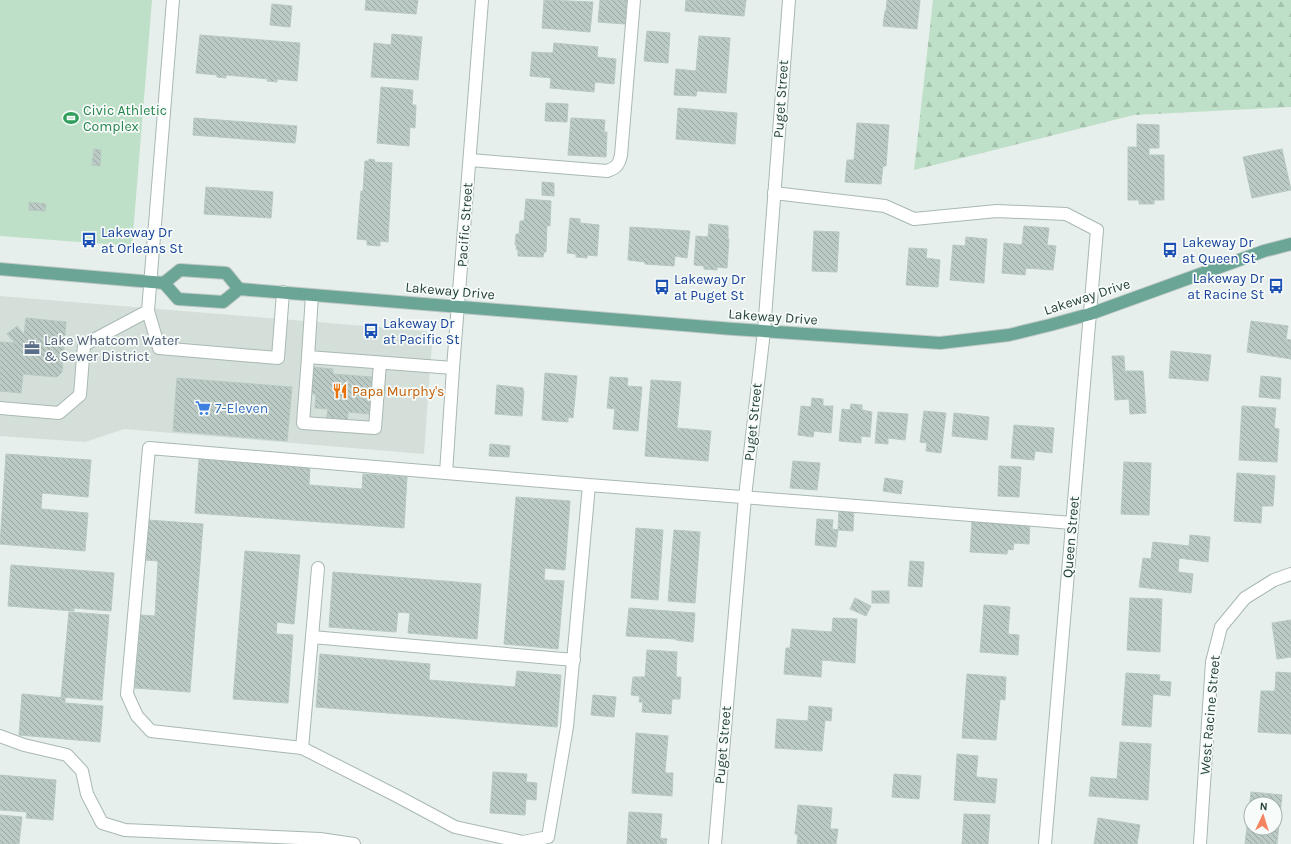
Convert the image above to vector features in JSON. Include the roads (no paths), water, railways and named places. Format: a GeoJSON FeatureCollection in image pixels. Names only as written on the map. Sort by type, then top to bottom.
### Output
{"type":"FeatureCollection","features":[{"type":"Feature","properties":{"kind":"main road","name":"Lakeway Drive"},"geometry":{"type":"LineString","coordinates":[[239,289],[764,331],[940,343],[1009,335],[1090,314],[1264,251],[1291,244]]}},
{"type":"Feature","properties":{"kind":"main road"},"geometry":{"type":"LineString","coordinates":[[0,269],[164,283],[180,270],[226,273],[239,289],[223,302],[178,299],[164,283]]}},
{"type":"Feature","properties":{"kind":"street"},"geometry":{"type":"LineString","coordinates":[[173,0],[148,311],[159,348],[278,358],[283,292]]}},
{"type":"Feature","properties":{"kind":"street","name":"Pacific Street"},"geometry":{"type":"LineString","coordinates":[[446,473],[482,0]]}},
{"type":"Feature","properties":{"kind":"street"},"geometry":{"type":"LineString","coordinates":[[470,160],[607,171],[614,169],[619,164],[621,155],[634,0]]}},
{"type":"Feature","properties":{"kind":"street","name":"Puget Street"},"geometry":{"type":"LineString","coordinates":[[714,844],[745,497],[764,331],[789,0]]}},
{"type":"Feature","properties":{"kind":"street","name":"Queen Street"},"geometry":{"type":"LineString","coordinates":[[774,193],[885,206],[914,219],[997,211],[1066,214],[1097,230],[1045,844]]}},
{"type":"Feature","properties":{"kind":"street"},"geometry":{"type":"LineString","coordinates":[[312,295],[303,423],[375,428],[380,363]]}},
{"type":"Feature","properties":{"kind":"street"},"geometry":{"type":"LineString","coordinates":[[0,408],[59,413],[80,395],[84,345],[148,311]]}},
{"type":"Feature","properties":{"kind":"street"},"geometry":{"type":"LineString","coordinates":[[308,357],[453,368]]}},
{"type":"Feature","properties":{"kind":"street"},"geometry":{"type":"LineString","coordinates":[[589,486],[567,728],[548,837],[523,842],[455,827],[302,748],[151,731],[137,716],[127,694],[149,448],[589,486],[1072,523]]}},
{"type":"Feature","properties":{"kind":"street"},"geometry":{"type":"LineString","coordinates":[[302,748],[318,568]]}},
{"type":"Feature","properties":{"kind":"street","name":"West Racine Street"},"geometry":{"type":"LineString","coordinates":[[1200,844],[1212,662],[1221,627],[1245,598],[1274,580],[1291,574]]}},
{"type":"Feature","properties":{"kind":"street"},"geometry":{"type":"LineString","coordinates":[[312,637],[574,660]]}},
{"type":"Feature","properties":{"kind":"street"},"geometry":{"type":"LineString","coordinates":[[0,736],[24,745],[67,755],[82,771],[87,794],[102,823],[125,830],[320,839],[354,844]]}},
{"type":"Feature","properties":{"kind":"place","name":"Civic Athletic Complex"},"geometry":{"type":"Point","coordinates":[71,118]}},
{"type":"Feature","properties":{"kind":"place","name":"Lakeway Dr at Orleans St"},"geometry":{"type":"Point","coordinates":[89,240]}},
{"type":"Feature","properties":{"kind":"place","name":"Lakeway Dr at Queen St"},"geometry":{"type":"Point","coordinates":[1170,250]}},
{"type":"Feature","properties":{"kind":"place","name":"Lakeway Dr at Racine St"},"geometry":{"type":"Point","coordinates":[1276,286]}},
{"type":"Feature","properties":{"kind":"place","name":"Lakeway Dr at Puget St"},"geometry":{"type":"Point","coordinates":[662,287]}},
{"type":"Feature","properties":{"kind":"place","name":"Lakeway Dr at Pacific St"},"geometry":{"type":"Point","coordinates":[371,331]}},
{"type":"Feature","properties":{"kind":"place","name":"Lake Whatcom Water & Sewer District"},"geometry":{"type":"Point","coordinates":[32,348]}},
{"type":"Feature","properties":{"kind":"place","name":"Papa Murphy's"},"geometry":{"type":"Point","coordinates":[340,391]}},
{"type":"Feature","properties":{"kind":"place","name":"7-Eleven"},"geometry":{"type":"Point","coordinates":[203,408]}}]}
